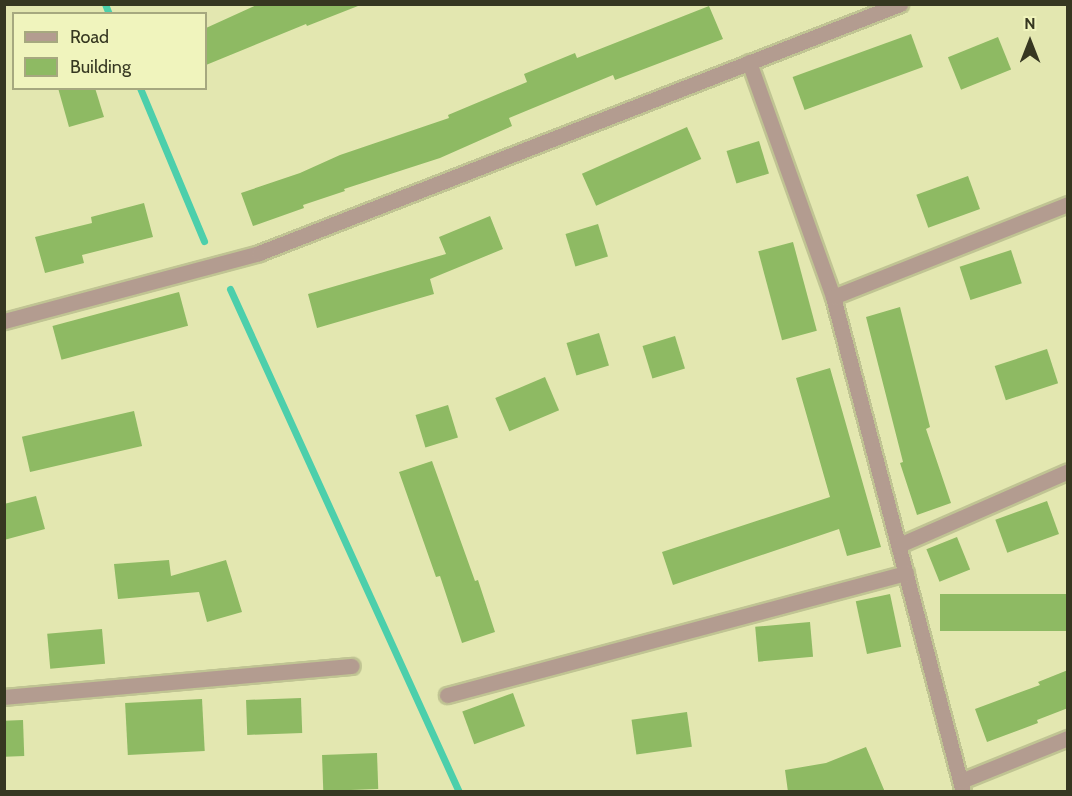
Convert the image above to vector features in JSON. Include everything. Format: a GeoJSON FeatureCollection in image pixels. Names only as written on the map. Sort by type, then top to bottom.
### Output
{"type":"FeatureCollection","features":[{"type":"Feature","properties":{"kind":"street"},"geometry":{"type":"LineString","coordinates":[[4,321],[259,253],[900,4]]}},
{"type":"Feature","properties":{"kind":"street"},"geometry":{"type":"LineString","coordinates":[[749,62],[833,297],[962,786],[1068,738]]}},
{"type":"Feature","properties":{"kind":"street"},"geometry":{"type":"LineString","coordinates":[[833,297],[1068,204]]}},
{"type":"Feature","properties":{"kind":"street"},"geometry":{"type":"LineString","coordinates":[[899,545],[1068,471]]}},
{"type":"Feature","properties":{"kind":"street"},"geometry":{"type":"LineString","coordinates":[[447,695],[906,573]]}},
{"type":"Feature","properties":{"kind":"street"},"geometry":{"type":"LineString","coordinates":[[4,697],[352,666]]}},
{"type":"Feature","properties":{"kind":"building"},"geometry":{"type":"Polygon","coordinates":[[[259,4],[358,4],[358,6],[307,26],[306,24],[207,65],[207,28],[259,4]]]}},
{"type":"Feature","properties":{"kind":"building"},"geometry":{"type":"Polygon","coordinates":[[[709,6],[723,39],[615,80],[613,75],[509,118],[512,126],[440,158],[344,189],[345,191],[303,205],[304,208],[253,226],[241,193],[300,173],[340,155],[449,118],[448,115],[527,82],[524,74],[575,53],[577,58],[709,6]]]}},
{"type":"Feature","properties":{"kind":"building"},"geometry":{"type":"Polygon","coordinates":[[[911,34],[923,67],[805,110],[793,77],[911,34]]]}},
{"type":"Feature","properties":{"kind":"building"},"geometry":{"type":"Polygon","coordinates":[[[998,37],[1011,69],[961,90],[948,57],[998,37]]]}},
{"type":"Feature","properties":{"kind":"building"},"geometry":{"type":"Polygon","coordinates":[[[59,90],[96,90],[104,117],[69,127],[59,90]]]}},
{"type":"Feature","properties":{"kind":"building"},"geometry":{"type":"Polygon","coordinates":[[[687,127],[701,159],[596,206],[582,174],[687,127]]]}},
{"type":"Feature","properties":{"kind":"building"},"geometry":{"type":"Polygon","coordinates":[[[759,141],[769,174],[736,183],[726,151],[759,141]]]}},
{"type":"Feature","properties":{"kind":"building"},"geometry":{"type":"Polygon","coordinates":[[[968,176],[980,209],[928,228],[916,195],[968,176]]]}},
{"type":"Feature","properties":{"kind":"building"},"geometry":{"type":"Polygon","coordinates":[[[144,203],[153,237],[82,255],[84,263],[45,273],[35,237],[92,223],[91,217],[144,203]]]}},
{"type":"Feature","properties":{"kind":"building"},"geometry":{"type":"Polygon","coordinates":[[[490,216],[503,249],[430,279],[434,294],[317,328],[308,294],[446,254],[439,237],[490,216]]]}},
{"type":"Feature","properties":{"kind":"building"},"geometry":{"type":"Polygon","coordinates":[[[598,224],[608,257],[575,266],[565,234],[598,224]]]}},
{"type":"Feature","properties":{"kind":"building"},"geometry":{"type":"Polygon","coordinates":[[[793,242],[817,331],[782,340],[758,251],[793,242]]]}},
{"type":"Feature","properties":{"kind":"building"},"geometry":{"type":"Polygon","coordinates":[[[1011,250],[1022,283],[970,300],[960,267],[1011,250]]]}},
{"type":"Feature","properties":{"kind":"building"},"geometry":{"type":"Polygon","coordinates":[[[179,292],[188,326],[62,360],[52,326],[179,292]]]}},
{"type":"Feature","properties":{"kind":"building"},"geometry":{"type":"Polygon","coordinates":[[[900,307],[930,427],[926,429],[951,503],[917,515],[900,463],[903,462],[866,317],[900,307]]]}},
{"type":"Feature","properties":{"kind":"building"},"geometry":{"type":"Polygon","coordinates":[[[599,333],[609,366],[576,375],[566,343],[599,333]]]}},
{"type":"Feature","properties":{"kind":"building"},"geometry":{"type":"Polygon","coordinates":[[[675,336],[685,369],[652,378],[642,346],[675,336]]]}},
{"type":"Feature","properties":{"kind":"building"},"geometry":{"type":"Polygon","coordinates":[[[1047,349],[1058,383],[1006,400],[995,366],[1047,349]]]}},
{"type":"Feature","properties":{"kind":"building"},"geometry":{"type":"Polygon","coordinates":[[[830,368],[881,547],[847,556],[839,529],[673,585],[662,552],[830,497],[796,378],[830,368]]]}},
{"type":"Feature","properties":{"kind":"building"},"geometry":{"type":"Polygon","coordinates":[[[545,377],[559,410],[509,431],[495,398],[545,377]]]}},
{"type":"Feature","properties":{"kind":"building"},"geometry":{"type":"Polygon","coordinates":[[[448,405],[458,438],[425,447],[415,415],[448,405]]]}},
{"type":"Feature","properties":{"kind":"building"},"geometry":{"type":"Polygon","coordinates":[[[134,411],[142,446],[30,472],[22,437],[134,411]]]}},
{"type":"Feature","properties":{"kind":"building"},"geometry":{"type":"Polygon","coordinates":[[[432,461],[475,581],[478,580],[495,632],[462,643],[440,576],[436,577],[399,472],[432,461]]]}},
{"type":"Feature","properties":{"kind":"building"},"geometry":{"type":"Polygon","coordinates":[[[36,496],[45,529],[4,540],[4,504],[36,496]]]}},
{"type":"Feature","properties":{"kind":"building"},"geometry":{"type":"Polygon","coordinates":[[[1047,501],[1059,534],[1007,553],[995,520],[1047,501]]]}},
{"type":"Feature","properties":{"kind":"building"},"geometry":{"type":"Polygon","coordinates":[[[957,537],[970,569],[940,582],[926,549],[957,537]]]}},
{"type":"Feature","properties":{"kind":"building"},"geometry":{"type":"Polygon","coordinates":[[[169,560],[171,576],[226,560],[242,612],[207,622],[199,592],[118,599],[114,564],[169,560]]]}},
{"type":"Feature","properties":{"kind":"building"},"geometry":{"type":"Polygon","coordinates":[[[890,594],[901,647],[867,654],[856,601],[890,594]]]}},
{"type":"Feature","properties":{"kind":"building"},"geometry":{"type":"Polygon","coordinates":[[[940,594],[1068,594],[1068,631],[940,631],[940,594]]]}},
{"type":"Feature","properties":{"kind":"building"},"geometry":{"type":"Polygon","coordinates":[[[810,622],[813,657],[758,662],[755,627],[810,622]]]}},
{"type":"Feature","properties":{"kind":"building"},"geometry":{"type":"Polygon","coordinates":[[[102,629],[105,664],[50,669],[47,634],[102,629]]]}},
{"type":"Feature","properties":{"kind":"building"},"geometry":{"type":"Polygon","coordinates":[[[1068,670],[1068,708],[1037,720],[1038,723],[987,742],[975,709],[1040,685],[1038,682],[1068,670]]]}},
{"type":"Feature","properties":{"kind":"building"},"geometry":{"type":"Polygon","coordinates":[[[513,693],[525,726],[474,744],[462,711],[513,693]]]}},
{"type":"Feature","properties":{"kind":"building"},"geometry":{"type":"Polygon","coordinates":[[[301,698],[302,733],[247,735],[246,700],[301,698]]]}},
{"type":"Feature","properties":{"kind":"building"},"geometry":{"type":"Polygon","coordinates":[[[202,699],[205,751],[128,755],[125,703],[202,699]]]}},
{"type":"Feature","properties":{"kind":"building"},"geometry":{"type":"Polygon","coordinates":[[[687,712],[692,747],[636,754],[632,720],[687,712]]]}},
{"type":"Feature","properties":{"kind":"building"},"geometry":{"type":"Polygon","coordinates":[[[23,720],[24,756],[5,757],[4,721],[23,720]]]}},
{"type":"Feature","properties":{"kind":"building"},"geometry":{"type":"Polygon","coordinates":[[[866,747],[885,792],[788,792],[785,770],[826,763],[866,747]]]}},
{"type":"Feature","properties":{"kind":"building"},"geometry":{"type":"Polygon","coordinates":[[[377,753],[378,789],[323,791],[322,755],[377,753]]]}},
{"type":"Feature","properties":{"kind":"waterway"},"geometry":{"type":"LineString","coordinates":[[105,4],[108,12]]}},
{"type":"Feature","properties":{"kind":"waterway"},"geometry":{"type":"LineString","coordinates":[[141,90],[204,241]]}},
{"type":"Feature","properties":{"kind":"waterway"},"geometry":{"type":"LineString","coordinates":[[230,289],[459,792]]}}]}
